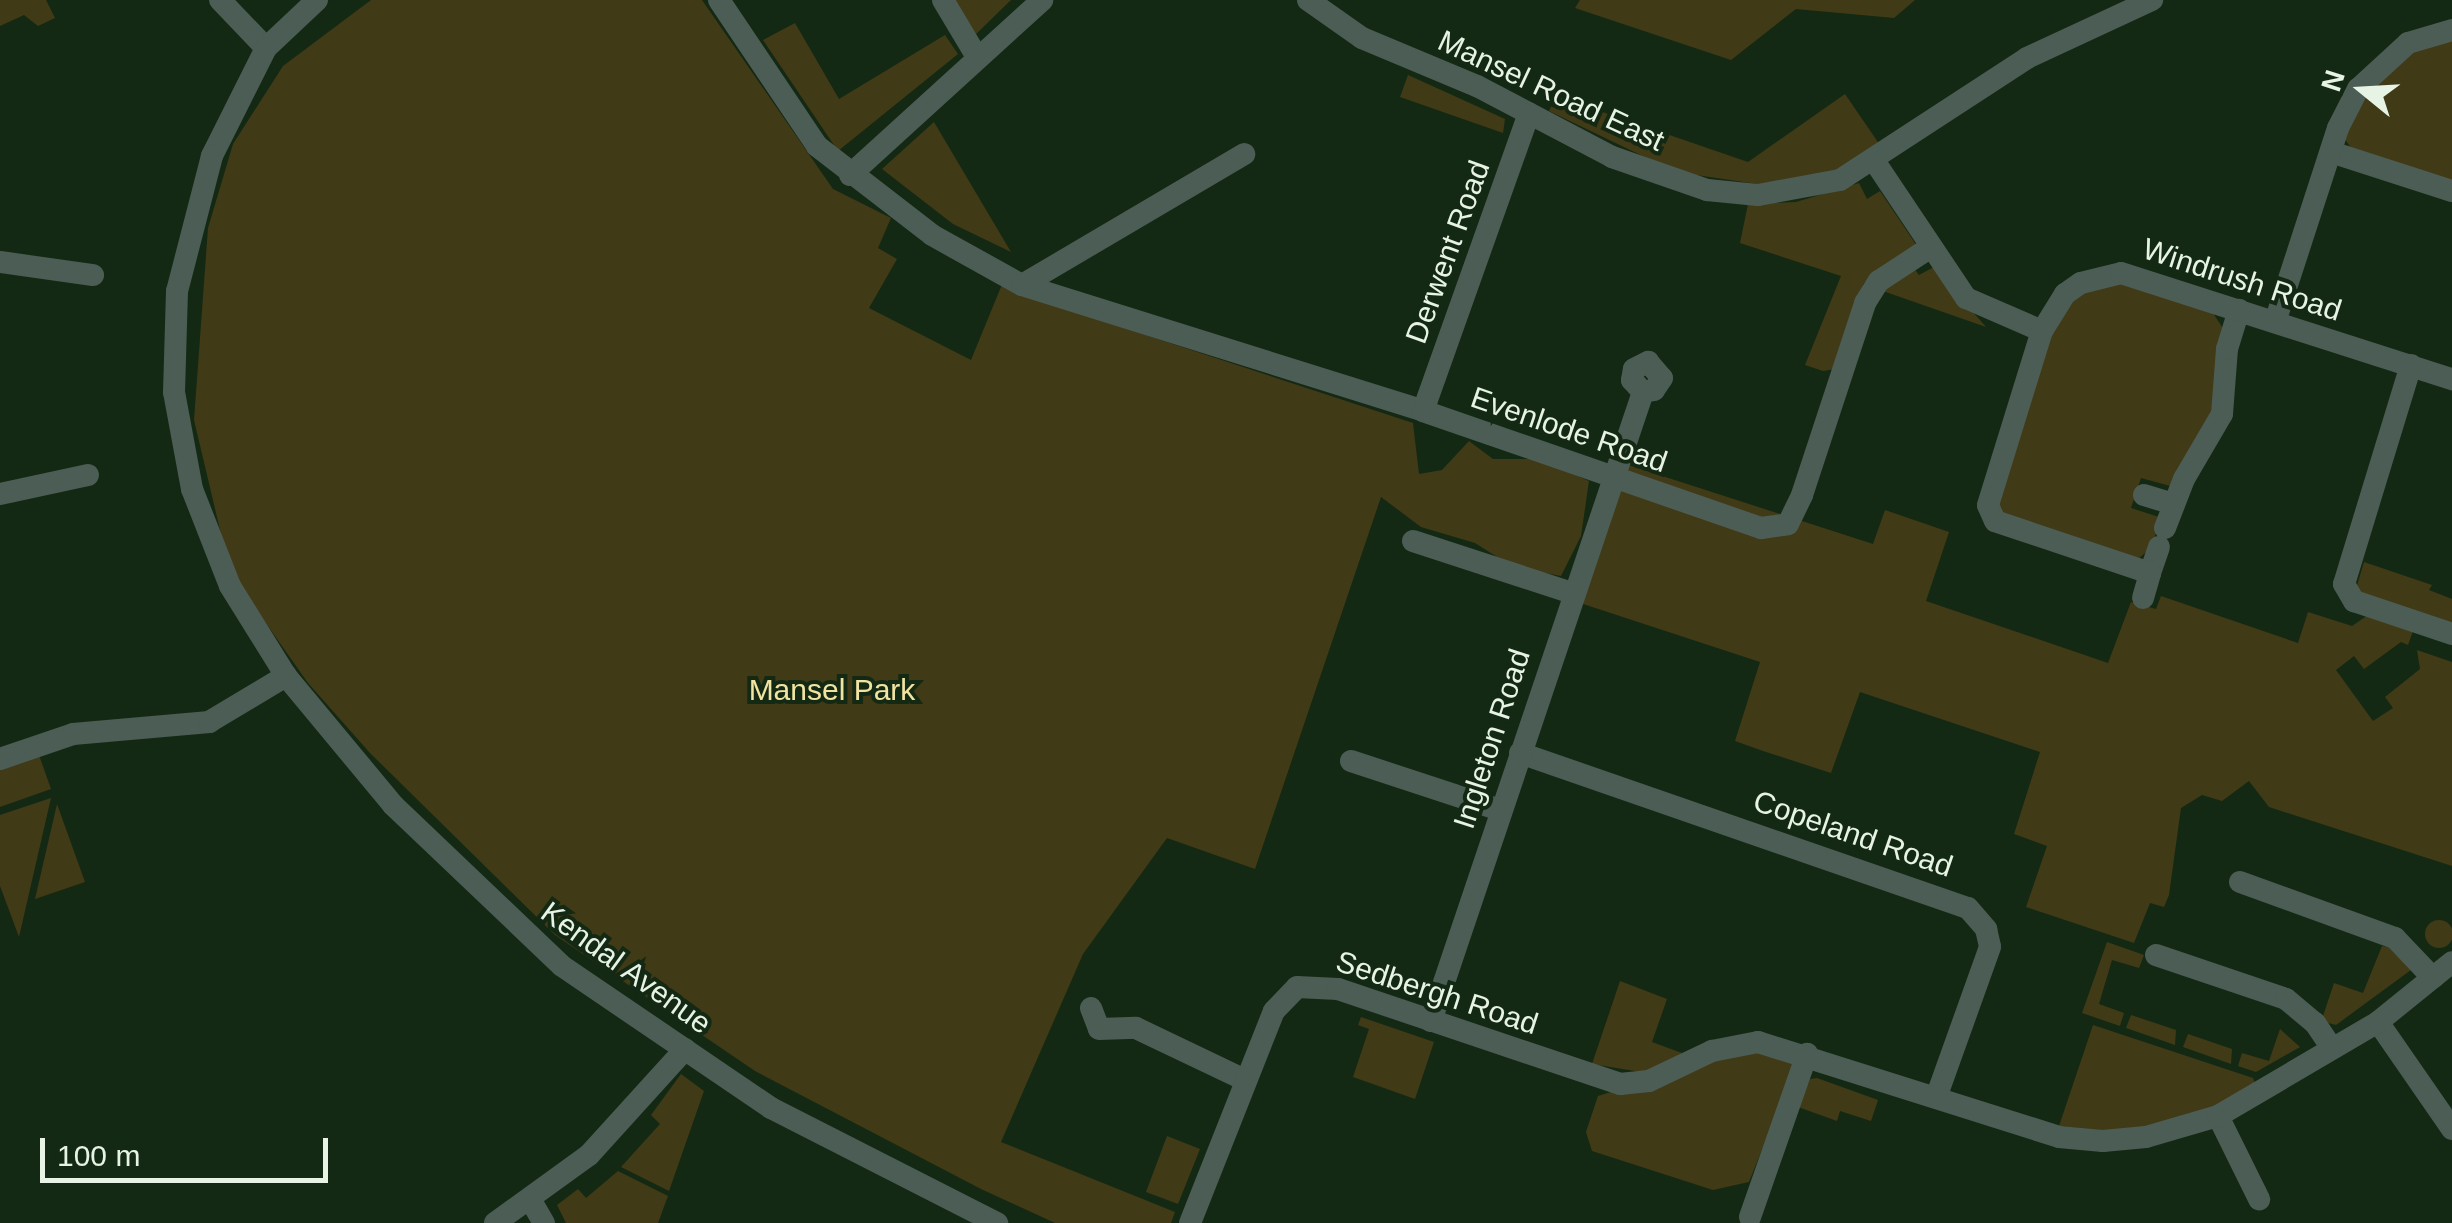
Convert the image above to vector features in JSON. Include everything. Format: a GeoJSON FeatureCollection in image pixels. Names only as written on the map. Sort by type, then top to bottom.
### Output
{"type":"FeatureCollection","features":[{"type":"Feature","properties":{"kind":"street"},"geometry":{"type":"LineString","coordinates":[[220,0],[266,48],[317,0]]}},
{"type":"Feature","properties":{"kind":"street","name":"Evenlode Road"},"geometry":{"type":"LineString","coordinates":[[719,0],[816,146],[932,235],[1022,286],[1423,411],[1761,528],[1788,524],[1865,303],[1879,281],[1931,247]]}},
{"type":"Feature","properties":{"kind":"street"},"geometry":{"type":"LineString","coordinates":[[943,0],[977,57]]}},
{"type":"Feature","properties":{"kind":"street"},"geometry":{"type":"LineString","coordinates":[[850,174],[1042,0]]}},
{"type":"Feature","properties":{"kind":"street","name":"Mansel Road East"},"geometry":{"type":"LineString","coordinates":[[1308,0],[1362,38],[1529,114],[1612,157],[1707,190],[1790,192],[1875,162],[2104,10],[2152,0]]}},
{"type":"Feature","properties":{"kind":"street"},"geometry":{"type":"LineString","coordinates":[[2275,322],[2347,108],[2379,64],[2408,43],[2452,30]]}},
{"type":"Feature","properties":{"kind":"street","name":"Kendal Avenue"},"geometry":{"type":"LineString","coordinates":[[266,48],[212,156],[187,236],[177,291],[174,392],[192,490],[218,554],[286,676],[393,805],[472,887],[562,966],[771,1108],[997,1223]]}},
{"type":"Feature","properties":{"kind":"street","name":"Derwent Road"},"geometry":{"type":"LineString","coordinates":[[1423,411],[1529,114]]}},
{"type":"Feature","properties":{"kind":"street"},"geometry":{"type":"LineString","coordinates":[[2330,152],[2452,191]]}},
{"type":"Feature","properties":{"kind":"street"},"geometry":{"type":"LineString","coordinates":[[1022,286],[1244,154]]}},
{"type":"Feature","properties":{"kind":"street"},"geometry":{"type":"LineString","coordinates":[[1875,162],[1966,298],[2042,331]]}},
{"type":"Feature","properties":{"kind":"street"},"geometry":{"type":"LineString","coordinates":[[0,262],[93,274]]}},
{"type":"Feature","properties":{"kind":"street","name":"Windrush Road"},"geometry":{"type":"LineString","coordinates":[[2150,573],[1995,521],[1990,494],[2042,331],[2065,294],[2081,283],[2122,273],[2452,379]]}},
{"type":"Feature","properties":{"kind":"street"},"geometry":{"type":"LineString","coordinates":[[2143,598],[2173,504],[2222,414],[2226,349],[2239,310]]}},
{"type":"Feature","properties":{"kind":"street"},"geometry":{"type":"LineString","coordinates":[[2411,366],[2344,584],[2354,602],[2452,634]]}},
{"type":"Feature","properties":{"kind":"street","name":"Ingleton Road"},"geometry":{"type":"LineString","coordinates":[[1432,1021],[1572,594],[1643,392]]}},
{"type":"Feature","properties":{"kind":"street"},"geometry":{"type":"LineString","coordinates":[[0,494],[88,475]]}},
{"type":"Feature","properties":{"kind":"street"},"geometry":{"type":"LineString","coordinates":[[2144,495],[2173,504]]}},
{"type":"Feature","properties":{"kind":"street"},"geometry":{"type":"LineString","coordinates":[[1413,542],[1572,594]]}},
{"type":"Feature","properties":{"kind":"street"},"geometry":{"type":"LineString","coordinates":[[1,755],[73,734],[209,722],[286,676]]}},
{"type":"Feature","properties":{"kind":"street","name":"Copeland Road"},"geometry":{"type":"LineString","coordinates":[[1520,753],[1968,908],[1986,929],[1990,947],[1936,1098]]}},
{"type":"Feature","properties":{"kind":"street"},"geometry":{"type":"LineString","coordinates":[[1351,762],[1500,810]]}},
{"type":"Feature","properties":{"kind":"street"},"geometry":{"type":"LineString","coordinates":[[2240,882],[2395,938],[2432,978]]}},
{"type":"Feature","properties":{"kind":"street"},"geometry":{"type":"LineString","coordinates":[[2156,956],[2286,1000],[2315,1022],[2331,1048]]}},
{"type":"Feature","properties":{"kind":"street","name":"Sedbergh Road"},"geometry":{"type":"LineString","coordinates":[[1190,1223],[1274,1010],[1297,986],[1338,989],[1620,1084],[1649,1082],[1734,1045],[1758,1042],[1807,1054],[2059,1137],[2102,1141],[2146,1137],[2218,1116],[2378,1022],[2452,962]]}},
{"type":"Feature","properties":{"kind":"street"},"geometry":{"type":"LineString","coordinates":[[2378,1022],[2452,1129]]}},
{"type":"Feature","properties":{"kind":"street"},"geometry":{"type":"LineString","coordinates":[[1094,1029],[1136,1028],[1246,1080]]}},
{"type":"Feature","properties":{"kind":"street"},"geometry":{"type":"LineString","coordinates":[[495,1223],[589,1156],[684,1049]]}},
{"type":"Feature","properties":{"kind":"street"},"geometry":{"type":"LineString","coordinates":[[1747,1202],[1807,1054]]}},
{"type":"Feature","properties":{"kind":"street"},"geometry":{"type":"LineString","coordinates":[[2218,1116],[2259,1199]]}},
{"type":"Feature","properties":{"kind":"street"},"geometry":{"type":"LineString","coordinates":[[530,1200],[544,1223]]}},
{"type":"Feature","properties":{"kind":"green space"},"geometry":{"type":"Polygon","coordinates":[[[0,0],[46,0],[55,18],[38,26],[24,15],[0,26],[0,0]]]}},
{"type":"Feature","properties":{"kind":"green space","name":"Mansel Park"},"geometry":{"type":"Polygon","coordinates":[[[371,0],[702,0],[833,189],[891,218],[878,248],[897,259],[869,308],[971,360],[1003,282],[1030,297],[1413,423],[1419,474],[1442,470],[1469,441],[1493,459],[1539,459],[1589,481],[1581,536],[1561,576],[1513,567],[1475,543],[1421,527],[1381,497],[1255,869],[1167,838],[1083,954],[1001,1142],[1175,1212],[1171,1223],[1055,1223],[981,1189],[755,1071],[555,935],[370,753],[308,683],[230,572],[194,420],[208,228],[233,144],[283,66],[371,0]]]}},
{"type":"Feature","properties":{"kind":"green space"},"geometry":{"type":"Polygon","coordinates":[[[954,0],[1011,0],[974,36],[954,0]]]}},
{"type":"Feature","properties":{"kind":"green space"},"geometry":{"type":"Polygon","coordinates":[[[1580,0],[1915,0],[1894,18],[1796,9],[1731,60],[1575,8],[1580,0]]]}},
{"type":"Feature","properties":{"kind":"green space"},"geometry":{"type":"Polygon","coordinates":[[[795,23],[839,99],[945,35],[958,54],[838,151],[763,40],[795,23]]]}},
{"type":"Feature","properties":{"kind":"green space"},"geometry":{"type":"Polygon","coordinates":[[[2452,37],[2452,181],[2354,152],[2344,138],[2358,101],[2400,58],[2452,37]]]}},
{"type":"Feature","properties":{"kind":"green space"},"geometry":{"type":"Polygon","coordinates":[[[1408,75],[1505,119],[1503,133],[1400,97],[1408,75]]]}},
{"type":"Feature","properties":{"kind":"green space"},"geometry":{"type":"Polygon","coordinates":[[[1845,94],[1882,148],[1837,170],[1764,185],[1676,172],[1549,111],[1556,96],[1748,162],[1845,94]]]}},
{"type":"Feature","properties":{"kind":"green space"},"geometry":{"type":"Polygon","coordinates":[[[934,122],[1011,252],[953,224],[882,169],[934,122]]]}},
{"type":"Feature","properties":{"kind":"green space"},"geometry":{"type":"Polygon","coordinates":[[[1859,183],[1867,199],[1880,191],[1917,246],[1864,283],[1835,369],[1823,371],[1805,365],[1841,276],[1740,243],[1748,204],[1796,202],[1859,183]]]}},
{"type":"Feature","properties":{"kind":"green space"},"geometry":{"type":"Polygon","coordinates":[[[1913,267],[1919,275],[1934,267],[1986,327],[1880,290],[1913,267]]]}},
{"type":"Feature","properties":{"kind":"green space"},"geometry":{"type":"Polygon","coordinates":[[[2122,280],[2211,310],[2224,330],[2215,412],[2174,487],[2141,478],[2131,508],[2162,518],[2150,549],[2139,558],[2003,513],[1996,504],[2048,335],[2079,294],[2122,280]]]}},
{"type":"Feature","properties":{"kind":"green space"},"geometry":{"type":"Polygon","coordinates":[[[1622,463],[1873,544],[1885,510],[1949,532],[1926,601],[2108,663],[2131,602],[2156,609],[2161,596],[2298,643],[2308,612],[2352,626],[2368,615],[2413,631],[2408,645],[2401,642],[2364,669],[2354,656],[2336,670],[2373,721],[2393,708],[2385,697],[2420,669],[2417,650],[2452,662],[2452,866],[2269,807],[2249,781],[2222,801],[2202,795],[2181,808],[2169,895],[2164,907],[2150,903],[2134,943],[2026,907],[2047,846],[2014,834],[2040,752],[1860,692],[1831,773],[1763,751],[1735,741],[1760,662],[1574,601],[1622,463]]]}},
{"type":"Feature","properties":{"kind":"green space"},"geometry":{"type":"Polygon","coordinates":[[[2364,562],[2432,585],[2429,590],[2452,599],[2452,626],[2355,592],[2364,562]]]}},
{"type":"Feature","properties":{"kind":"green space"},"geometry":{"type":"Polygon","coordinates":[[[39,755],[51,789],[0,807],[0,769],[39,755]]]}},
{"type":"Feature","properties":{"kind":"green space"},"geometry":{"type":"Polygon","coordinates":[[[51,798],[19,937],[0,886],[0,815],[51,798]]]}},
{"type":"Feature","properties":{"kind":"green space"},"geometry":{"type":"Polygon","coordinates":[[[57,804],[85,882],[35,899],[57,804]]]}},
{"type":"Feature","properties":{"kind":"green space"},"geometry":{"type":"Polygon","coordinates":[[[2439,920],[2449,924],[2453,934],[2449,944],[2439,948],[2429,944],[2425,934],[2429,924],[2439,920]]]}},
{"type":"Feature","properties":{"kind":"green space"},"geometry":{"type":"Polygon","coordinates":[[[2107,942],[2144,955],[2139,968],[2112,960],[2099,1004],[2124,1013],[2120,1026],[2082,1013],[2107,942]]]}},
{"type":"Feature","properties":{"kind":"green space"},"geometry":{"type":"Polygon","coordinates":[[[2382,946],[2402,950],[2415,967],[2336,1025],[2328,1023],[2323,1016],[2334,983],[2363,993],[2382,946]]]}},
{"type":"Feature","properties":{"kind":"green space"},"geometry":{"type":"Polygon","coordinates":[[[1620,981],[1667,999],[1652,1042],[1690,1056],[1647,1073],[1592,1064],[1620,981]]]}},
{"type":"Feature","properties":{"kind":"green space"},"geometry":{"type":"Polygon","coordinates":[[[2131,1015],[2176,1030],[2175,1045],[2126,1028],[2131,1015]]]}},
{"type":"Feature","properties":{"kind":"green space"},"geometry":{"type":"Polygon","coordinates":[[[1361,1017],[1434,1042],[1415,1099],[1353,1077],[1369,1029],[1358,1025],[1361,1017]]]}},
{"type":"Feature","properties":{"kind":"green space"},"geometry":{"type":"Polygon","coordinates":[[[2093,1025],[2253,1078],[2256,1086],[2210,1111],[2132,1133],[2059,1126],[2093,1025]]]}},
{"type":"Feature","properties":{"kind":"green space"},"geometry":{"type":"Polygon","coordinates":[[[2280,1029],[2300,1047],[2256,1072],[2238,1066],[2242,1053],[2269,1061],[2280,1029]]]}},
{"type":"Feature","properties":{"kind":"green space"},"geometry":{"type":"Polygon","coordinates":[[[2188,1034],[2232,1049],[2231,1064],[2183,1047],[2188,1034]]]}},
{"type":"Feature","properties":{"kind":"green space"},"geometry":{"type":"Polygon","coordinates":[[[1749,1049],[1796,1065],[1749,1182],[1713,1190],[1592,1151],[1586,1132],[1598,1096],[1749,1049]]]}},
{"type":"Feature","properties":{"kind":"green space"},"geometry":{"type":"Polygon","coordinates":[[[681,1074],[704,1091],[669,1191],[621,1167],[660,1124],[651,1115],[681,1074]]]}},
{"type":"Feature","properties":{"kind":"green space"},"geometry":{"type":"Polygon","coordinates":[[[1817,1078],[1878,1100],[1871,1121],[1840,1111],[1837,1121],[1798,1107],[1810,1079],[1817,1078]]]}},
{"type":"Feature","properties":{"kind":"green space"},"geometry":{"type":"Polygon","coordinates":[[[1167,1136],[1200,1149],[1178,1204],[1146,1192],[1167,1136]]]}},
{"type":"Feature","properties":{"kind":"green space"},"geometry":{"type":"Polygon","coordinates":[[[618,1171],[668,1196],[658,1223],[566,1223],[557,1205],[578,1189],[586,1198],[618,1171]]]}}]}
